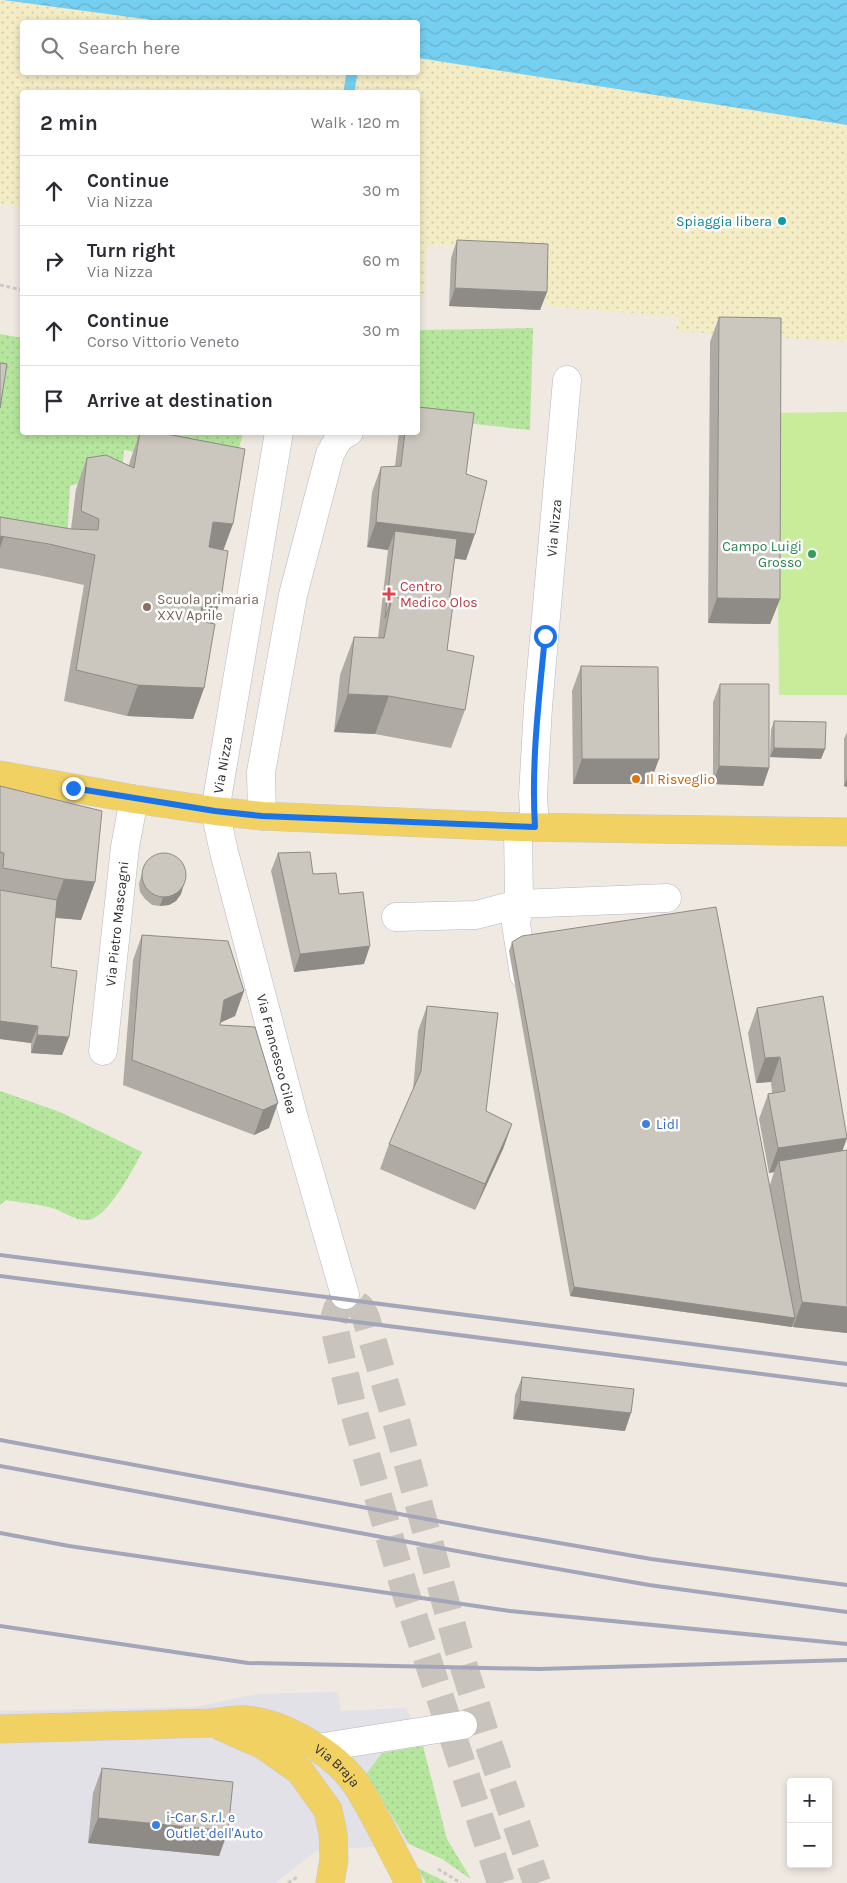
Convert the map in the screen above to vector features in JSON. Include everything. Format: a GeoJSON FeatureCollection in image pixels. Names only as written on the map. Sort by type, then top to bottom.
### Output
{"type":"FeatureCollection","features":[{"type":"Feature","properties":{"kind":"main road"},"geometry":{"type":"LineString","coordinates":[[0,775],[134,799],[215,811]]}},
{"type":"Feature","properties":{"kind":"main road","name":"Via Nizza"},"geometry":{"type":"LineString","coordinates":[[215,811],[262,816],[526,827],[847,832]]}},
{"type":"Feature","properties":{"kind":"main road","name":"Via Braja"},"geometry":{"type":"LineString","coordinates":[[0,1729],[211,1723],[245,1720],[274,1725],[316,1748],[337,1764],[355,1783],[404,1872],[408,1883]]}},
{"type":"Feature","properties":{"kind":"main road","name":"Via Braja"},"geometry":{"type":"LineString","coordinates":[[211,1723],[264,1745],[300,1771],[328,1810],[333,1834],[334,1859],[330,1883]]}},
{"type":"Feature","properties":{"kind":"street","name":"Via Nizza"},"geometry":{"type":"LineString","coordinates":[[526,827],[533,795],[538,707],[567,380]]}},
{"type":"Feature","properties":{"kind":"street","name":"Via Nizza"},"geometry":{"type":"LineString","coordinates":[[215,811],[278,435]]}},
{"type":"Feature","properties":{"kind":"street"},"geometry":{"type":"LineString","coordinates":[[262,816],[261,772],[293,595],[330,454],[339,438],[344,435]]}},
{"type":"Feature","properties":{"kind":"street","name":"Via Pietro Mascagni"},"geometry":{"type":"LineString","coordinates":[[103,1051],[125,847],[134,799]]}},
{"type":"Feature","properties":{"kind":"street","name":"Via Francesco Cilea"},"geometry":{"type":"LineString","coordinates":[[215,811],[296,1122],[345,1295]]}},
{"type":"Feature","properties":{"kind":"street"},"geometry":{"type":"LineString","coordinates":[[526,827],[516,924],[529,1000]]}},
{"type":"Feature","properties":{"kind":"street"},"geometry":{"type":"LineString","coordinates":[[396,917],[476,915],[519,904],[668,898]]}},
{"type":"Feature","properties":{"kind":"street"},"geometry":{"type":"LineString","coordinates":[[316,1748],[463,1725]]}},
{"type":"Feature","properties":{"kind":"path"},"geometry":{"type":"LineString","coordinates":[[0,285],[20,290]]}},
{"type":"Feature","properties":{"kind":"shaded area"},"geometry":{"type":"Polygon","coordinates":[[[338,1692],[341,1711],[406,1708],[423,1746],[382,1753],[367,1774],[409,1844],[316,1851],[275,1883],[0,1883],[0,1711],[194,1707],[256,1694],[338,1692]]]}},
{"type":"Feature","properties":{"kind":"green space"},"geometry":{"type":"Polygon","coordinates":[[[533,328],[530,430],[420,418],[420,330],[533,328]]]}},
{"type":"Feature","properties":{"kind":"green space"},"geometry":{"type":"Polygon","coordinates":[[[0,334],[20,338],[20,435],[242,435],[234,468],[124,450],[120,491],[89,480],[70,486],[67,543],[0,541],[0,334]]]}},
{"type":"Feature","properties":{"kind":"green space","name":"Campo Luigi Grosso"},"geometry":{"type":"Polygon","coordinates":[[[847,412],[847,695],[779,695],[776,413],[847,412]]]}},
{"type":"Feature","properties":{"kind":"green space"},"geometry":{"type":"Polygon","coordinates":[[[0,1091],[60,1112],[142,1152],[119,1192],[103,1211],[95,1217],[84,1220],[55,1209],[37,1205],[6,1200],[0,1205],[0,1091]]]}},
{"type":"Feature","properties":{"kind":"green space"},"geometry":{"type":"Polygon","coordinates":[[[423,1746],[447,1839],[471,1879],[442,1859],[409,1844],[366,1774],[382,1753],[423,1746]]]}},
{"type":"Feature","properties":{"kind":"green space"},"geometry":{"type":"Polygon","coordinates":[[[416,1867],[448,1883],[426,1883],[416,1867]]]}},
{"type":"Feature","properties":{"kind":"sand"},"geometry":{"type":"Polygon","coordinates":[[[0,0],[152,20],[20,20],[20,75],[420,75],[420,58],[847,125],[847,342],[675,331],[680,317],[546,306],[546,251],[427,245],[424,296],[420,296],[420,90],[20,90],[20,207],[0,204],[0,0]]]}},
{"type":"Feature","properties":{"kind":"water"},"geometry":{"type":"Polygon","coordinates":[[[3,0],[847,0],[847,125],[420,58],[420,20],[152,20],[3,0]]]}},
{"type":"Feature","properties":{"kind":"building"},"geometry":{"type":"Polygon","coordinates":[[[457,240],[548,244],[547,292],[455,288],[457,240]]]}},
{"type":"Feature","properties":{"kind":"building"},"geometry":{"type":"Polygon","coordinates":[[[719,317],[781,318],[780,599],[717,598],[719,317]]]}},
{"type":"Feature","properties":{"kind":"building"},"geometry":{"type":"Polygon","coordinates":[[[0,363],[7,364],[0,408],[0,363]]]}},
{"type":"Feature","properties":{"kind":"building"},"geometry":{"type":"Polygon","coordinates":[[[420,407],[474,413],[466,474],[487,481],[475,534],[376,522],[381,467],[401,466],[405,435],[420,435],[420,407]]]}},
{"type":"Feature","properties":{"kind":"building","name":"Scuola primaria XXV Aprile"},"geometry":{"type":"Polygon","coordinates":[[[140,435],[172,435],[245,449],[233,524],[213,522],[209,547],[228,551],[221,599],[204,597],[199,621],[215,624],[204,688],[138,685],[76,670],[95,555],[49,544],[0,536],[0,517],[71,529],[98,530],[99,519],[81,511],[87,458],[106,455],[134,468],[140,435]]]}},
{"type":"Feature","properties":{"kind":"building"},"geometry":{"type":"Polygon","coordinates":[[[395,531],[457,539],[449,603],[392,597],[385,618],[395,531]]]}},
{"type":"Feature","properties":{"kind":"building"},"geometry":{"type":"Polygon","coordinates":[[[392,597],[453,604],[447,650],[474,656],[465,710],[389,696],[348,694],[354,637],[384,638],[392,597]]]}},
{"type":"Feature","properties":{"kind":"building"},"geometry":{"type":"Polygon","coordinates":[[[581,666],[658,667],[659,759],[582,759],[581,666]]]}},
{"type":"Feature","properties":{"kind":"building"},"geometry":{"type":"Polygon","coordinates":[[[720,684],[769,684],[769,768],[719,766],[720,684]]]}},
{"type":"Feature","properties":{"kind":"building"},"geometry":{"type":"Polygon","coordinates":[[[774,721],[826,722],[825,749],[774,748],[774,721]]]}},
{"type":"Feature","properties":{"kind":"building"},"geometry":{"type":"Polygon","coordinates":[[[0,786],[102,811],[95,882],[64,879],[3,868],[4,853],[0,852],[0,786]]]}},
{"type":"Feature","properties":{"kind":"building"},"geometry":{"type":"Polygon","coordinates":[[[310,852],[313,874],[336,873],[339,894],[363,892],[370,946],[300,954],[278,853],[310,852]]]}},
{"type":"Feature","properties":{"kind":"building"},"geometry":{"type":"Polygon","coordinates":[[[164,853],[176,857],[182,863],[186,875],[182,887],[176,893],[164,897],[152,893],[146,887],[142,875],[146,863],[152,857],[164,853]]]}},
{"type":"Feature","properties":{"kind":"building"},"geometry":{"type":"Polygon","coordinates":[[[0,890],[57,900],[51,967],[77,971],[69,1037],[37,1035],[38,1026],[0,1021],[0,890]]]}},
{"type":"Feature","properties":{"kind":"building","name":"Lidl"},"geometry":{"type":"Polygon","coordinates":[[[716,907],[795,1318],[574,1287],[512,942],[522,936],[716,907]]]}},
{"type":"Feature","properties":{"kind":"building"},"geometry":{"type":"Polygon","coordinates":[[[142,935],[228,941],[244,991],[224,1000],[220,1025],[255,1027],[278,1103],[263,1110],[132,1060],[142,935]]]}},
{"type":"Feature","properties":{"kind":"building"},"geometry":{"type":"Polygon","coordinates":[[[823,996],[847,1138],[778,1148],[768,1094],[785,1091],[780,1057],[765,1058],[757,1008],[823,996]]]}},
{"type":"Feature","properties":{"kind":"building"},"geometry":{"type":"Polygon","coordinates":[[[427,1006],[498,1013],[486,1111],[512,1124],[485,1184],[389,1144],[421,1071],[427,1006]]]}},
{"type":"Feature","properties":{"kind":"building"},"geometry":{"type":"Polygon","coordinates":[[[847,1150],[847,1307],[802,1302],[779,1161],[847,1150]]]}},
{"type":"Feature","properties":{"kind":"building"},"geometry":{"type":"Polygon","coordinates":[[[522,1377],[634,1389],[631,1413],[520,1401],[522,1377]]]}},
{"type":"Feature","properties":{"kind":"building"},"geometry":{"type":"Polygon","coordinates":[[[102,1768],[233,1782],[228,1831],[98,1818],[102,1768]]]}},
{"type":"Feature","properties":{"kind":"waterway"},"geometry":{"type":"LineString","coordinates":[[349,90],[352,75]]}},
{"type":"Feature","properties":{"kind":"tunnel"},"geometry":{"type":"LineString","coordinates":[[501,1883],[405,1591],[353,1409],[333,1322],[337,1309],[345,1295],[361,1308],[366,1318],[458,1648],[488,1743],[537,1883]]}},
{"type":"Feature","properties":{"kind":"railway"},"geometry":{"type":"LineString","coordinates":[[0,1255],[847,1364]]}},
{"type":"Feature","properties":{"kind":"railway"},"geometry":{"type":"LineString","coordinates":[[0,1276],[847,1385]]}},
{"type":"Feature","properties":{"kind":"railway"},"geometry":{"type":"LineString","coordinates":[[0,1440],[651,1559],[847,1585]]}},
{"type":"Feature","properties":{"kind":"railway"},"geometry":{"type":"LineString","coordinates":[[0,1466],[649,1585],[847,1612]]}},
{"type":"Feature","properties":{"kind":"railway"},"geometry":{"type":"LineString","coordinates":[[0,1533],[69,1546],[510,1611],[847,1644]]}},
{"type":"Feature","properties":{"kind":"railway"},"geometry":{"type":"LineString","coordinates":[[0,1626],[248,1663],[539,1669],[847,1660]]}},
{"type":"Feature","properties":{"kind":"place","name":"Spiaggia libera"},"geometry":{"type":"Point","coordinates":[782,221]}},
{"type":"Feature","properties":{"kind":"place","name":"Campo Luigi Grosso"},"geometry":{"type":"Point","coordinates":[812,554]}},
{"type":"Feature","properties":{"kind":"place","name":"Centro Medico Olos"},"geometry":{"type":"Point","coordinates":[389,594]}},
{"type":"Feature","properties":{"kind":"place","name":"Scuola primaria XXV Aprile"},"geometry":{"type":"Point","coordinates":[147,607]}},
{"type":"Feature","properties":{"kind":"place","name":"Il Risveglio"},"geometry":{"type":"Point","coordinates":[636,779]}},
{"type":"Feature","properties":{"kind":"place","name":"Lidl"},"geometry":{"type":"Point","coordinates":[646,1124]}},
{"type":"Feature","properties":{"kind":"place","name":"i-Car S.r.l. e Outlet dell'Auto"},"geometry":{"type":"Point","coordinates":[156,1825]}},
{"type":"Feature","properties":{"kind":"route"},"geometry":{"type":"LineString","coordinates":[[73,788],[215,811],[262,816],[535,827],[533,795],[538,707],[545,636]]}}]}
